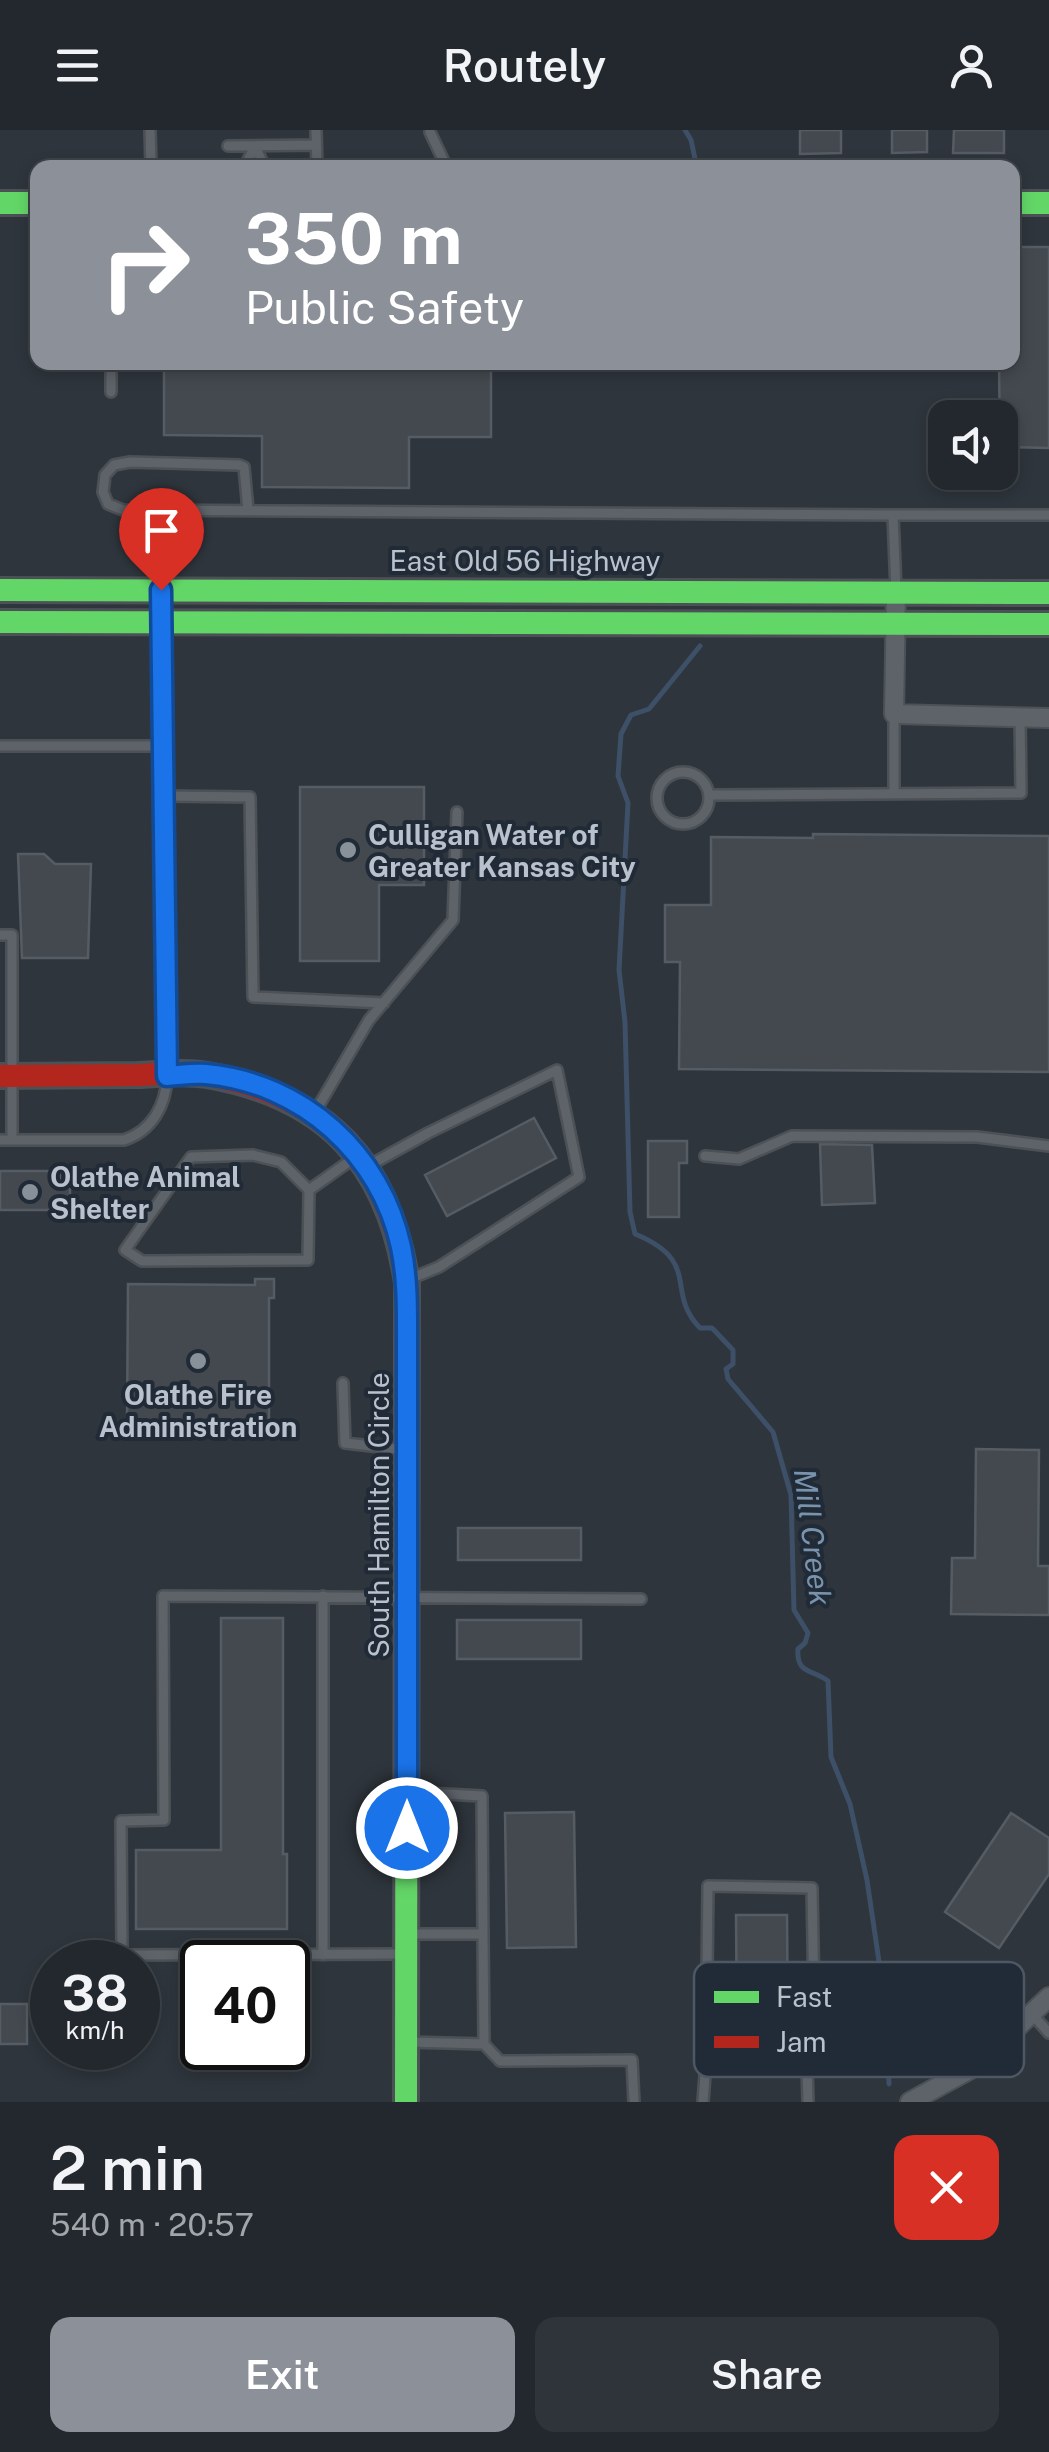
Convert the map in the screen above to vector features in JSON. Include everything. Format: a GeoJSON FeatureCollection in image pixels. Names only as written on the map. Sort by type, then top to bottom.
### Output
{"type":"FeatureCollection","features":[{"type":"Feature","properties":{"kind":"main road"},"geometry":{"type":"LineString","coordinates":[[0,203],[30,203]]}},
{"type":"Feature","properties":{"kind":"main road"},"geometry":{"type":"LineString","coordinates":[[1020,203],[1049,203]]}},
{"type":"Feature","properties":{"kind":"main road","name":"East Old 56 Highway"},"geometry":{"type":"LineString","coordinates":[[0,590],[1049,593]]}},
{"type":"Feature","properties":{"kind":"main road"},"geometry":{"type":"LineString","coordinates":[[0,622],[1049,624]]}},
{"type":"Feature","properties":{"kind":"main road","name":"South Hamilton Circle"},"geometry":{"type":"LineString","coordinates":[[6,1076],[204,1074],[268,1090],[313,1114],[363,1160],[390,1213],[406,1280],[406,2102]]}},
{"type":"Feature","properties":{"kind":"street"},"geometry":{"type":"LineString","coordinates":[[161,590],[167,1076]]}},
{"type":"Feature","properties":{"kind":"street"},"geometry":{"type":"LineString","coordinates":[[896,593],[894,714],[1049,718]]}},
{"type":"Feature","properties":{"kind":"street"},"geometry":{"type":"LineString","coordinates":[[1024,2021],[1049,1997]]}},
{"type":"Feature","properties":{"kind":"street"},"geometry":{"type":"LineString","coordinates":[[921,2099],[958,2077]]}},
{"type":"Feature","properties":{"kind":"lane"},"geometry":{"type":"LineString","coordinates":[[150,130],[150,160]]}},
{"type":"Feature","properties":{"kind":"lane"},"geometry":{"type":"LineString","coordinates":[[316,130],[317,160]]}},
{"type":"Feature","properties":{"kind":"lane"},"geometry":{"type":"LineString","coordinates":[[430,132],[443,160]]}},
{"type":"Feature","properties":{"kind":"lane"},"geometry":{"type":"LineString","coordinates":[[228,146],[316,145]]}},
{"type":"Feature","properties":{"kind":"lane"},"geometry":{"type":"LineString","coordinates":[[248,160],[255,146]]}},
{"type":"Feature","properties":{"kind":"lane"},"geometry":{"type":"LineString","coordinates":[[255,146],[261,160]]}},
{"type":"Feature","properties":{"kind":"lane"},"geometry":{"type":"LineString","coordinates":[[111,370],[111,392]]}},
{"type":"Feature","properties":{"kind":"lane"},"geometry":{"type":"LineString","coordinates":[[248,510],[247,476],[240,465],[130,462],[114,465],[104,474],[108,504],[123,510],[1049,515]]}},
{"type":"Feature","properties":{"kind":"lane"},"geometry":{"type":"LineString","coordinates":[[893,515],[896,593]]}},
{"type":"Feature","properties":{"kind":"lane"},"geometry":{"type":"LineString","coordinates":[[894,714],[894,793]]}},
{"type":"Feature","properties":{"kind":"lane"},"geometry":{"type":"LineString","coordinates":[[710,796],[1021,793],[1020,718]]}},
{"type":"Feature","properties":{"kind":"lane"},"geometry":{"type":"LineString","coordinates":[[0,746],[162,746]]}},
{"type":"Feature","properties":{"kind":"lane"},"geometry":{"type":"LineString","coordinates":[[678,772],[696,774],[704,780],[710,796],[704,815],[681,824],[666,818],[656,795],[663,780],[678,772]]}},
{"type":"Feature","properties":{"kind":"lane"},"geometry":{"type":"LineString","coordinates":[[163,796],[250,797],[253,998],[384,1003]]}},
{"type":"Feature","properties":{"kind":"lane"},"geometry":{"type":"LineString","coordinates":[[313,1114],[369,1020],[453,920],[457,812]]}},
{"type":"Feature","properties":{"kind":"lane"},"geometry":{"type":"LineString","coordinates":[[0,936],[12,936],[6,1076],[12,1140]]}},
{"type":"Feature","properties":{"kind":"lane"},"geometry":{"type":"LineString","coordinates":[[0,992],[12,992]]}},
{"type":"Feature","properties":{"kind":"lane"},"geometry":{"type":"LineString","coordinates":[[309,1190],[363,1160],[557,1070],[578,1177],[439,1267],[406,1280]]}},
{"type":"Feature","properties":{"kind":"lane"},"geometry":{"type":"LineString","coordinates":[[0,1140],[124,1140],[136,1136],[148,1128],[166,1094],[167,1076]]}},
{"type":"Feature","properties":{"kind":"lane"},"geometry":{"type":"LineString","coordinates":[[704,1156],[739,1158],[792,1136],[977,1137],[1049,1146]]}},
{"type":"Feature","properties":{"kind":"lane"},"geometry":{"type":"LineString","coordinates":[[253,1154],[282,1162],[309,1190],[308,1260],[142,1260],[125,1250],[191,1156],[253,1154]]}},
{"type":"Feature","properties":{"kind":"lane"},"geometry":{"type":"LineString","coordinates":[[343,1382],[344,1443],[408,1450]]}},
{"type":"Feature","properties":{"kind":"lane"},"geometry":{"type":"LineString","coordinates":[[483,1934],[323,1955],[122,1955],[121,1821],[164,1820],[163,1596],[642,1599]]}},
{"type":"Feature","properties":{"kind":"lane"},"geometry":{"type":"LineString","coordinates":[[323,1596],[323,1955]]}},
{"type":"Feature","properties":{"kind":"lane"},"geometry":{"type":"LineString","coordinates":[[407,1792],[482,1796],[484,2044],[500,2061],[632,2060],[634,2102]]}},
{"type":"Feature","properties":{"kind":"lane"},"geometry":{"type":"LineString","coordinates":[[707,1962],[708,1886],[812,1888],[813,1962]]}},
{"type":"Feature","properties":{"kind":"lane"},"geometry":{"type":"LineString","coordinates":[[1032,2014],[1049,2033]]}},
{"type":"Feature","properties":{"kind":"lane"},"geometry":{"type":"LineString","coordinates":[[406,2042],[484,2044]]}},
{"type":"Feature","properties":{"kind":"lane"},"geometry":{"type":"LineString","coordinates":[[703,2102],[705,2077]]}},
{"type":"Feature","properties":{"kind":"lane"},"geometry":{"type":"LineString","coordinates":[[807,2077],[808,2102]]}},
{"type":"Feature","properties":{"kind":"building"},"geometry":{"type":"Polygon","coordinates":[[[800,130],[841,130],[841,153],[800,154],[800,130]]]}},
{"type":"Feature","properties":{"kind":"building"},"geometry":{"type":"Polygon","coordinates":[[[892,130],[927,130],[927,152],[892,153],[892,130]]]}},
{"type":"Feature","properties":{"kind":"building"},"geometry":{"type":"Polygon","coordinates":[[[954,130],[1004,130],[1004,153],[953,153],[954,130]]]}},
{"type":"Feature","properties":{"kind":"building"},"geometry":{"type":"Polygon","coordinates":[[[1020,247],[1049,247],[1049,448],[1018,447],[1018,400],[999,400],[999,370],[1020,370],[1020,247]]]}},
{"type":"Feature","properties":{"kind":"building"},"geometry":{"type":"Polygon","coordinates":[[[164,370],[491,370],[491,437],[409,437],[409,488],[262,487],[262,436],[164,435],[164,370]]]}},
{"type":"Feature","properties":{"kind":"building"},"geometry":{"type":"Polygon","coordinates":[[[300,787],[424,787],[424,885],[379,885],[379,961],[300,961],[300,787]]]}},
{"type":"Feature","properties":{"kind":"building"},"geometry":{"type":"Polygon","coordinates":[[[813,834],[1049,836],[1049,1072],[679,1069],[680,962],[665,962],[665,905],[711,905],[711,837],[813,838],[813,834]]]}},
{"type":"Feature","properties":{"kind":"building"},"geometry":{"type":"Polygon","coordinates":[[[18,854],[44,854],[55,864],[91,864],[88,958],[22,958],[18,854]]]}},
{"type":"Feature","properties":{"kind":"building"},"geometry":{"type":"Polygon","coordinates":[[[534,1118],[556,1158],[447,1216],[425,1175],[534,1118]]]}},
{"type":"Feature","properties":{"kind":"building"},"geometry":{"type":"Polygon","coordinates":[[[648,1141],[687,1141],[687,1163],[679,1163],[679,1217],[648,1217],[648,1141]]]}},
{"type":"Feature","properties":{"kind":"building"},"geometry":{"type":"Polygon","coordinates":[[[820,1144],[872,1145],[875,1203],[822,1205],[820,1144]]]}},
{"type":"Feature","properties":{"kind":"building","name":"Olathe Animal Shelter"},"geometry":{"type":"Polygon","coordinates":[[[0,1171],[60,1171],[60,1182],[70,1182],[70,1202],[60,1202],[60,1210],[0,1210],[0,1171]]]}},
{"type":"Feature","properties":{"kind":"building","name":"Olathe Fire Administration"},"geometry":{"type":"Polygon","coordinates":[[[255,1279],[274,1279],[274,1298],[269,1298],[269,1424],[127,1424],[128,1284],[255,1285],[255,1279]]]}},
{"type":"Feature","properties":{"kind":"building"},"geometry":{"type":"Polygon","coordinates":[[[976,1449],[1039,1450],[1038,1566],[1049,1566],[1049,1615],[951,1614],[952,1558],[975,1558],[976,1449]]]}},
{"type":"Feature","properties":{"kind":"building"},"geometry":{"type":"Polygon","coordinates":[[[458,1528],[581,1528],[581,1560],[458,1560],[458,1528]]]}},
{"type":"Feature","properties":{"kind":"building"},"geometry":{"type":"Polygon","coordinates":[[[221,1618],[283,1618],[283,1854],[287,1854],[287,1929],[136,1929],[136,1850],[221,1850],[221,1618]]]}},
{"type":"Feature","properties":{"kind":"building"},"geometry":{"type":"Polygon","coordinates":[[[457,1620],[581,1620],[581,1659],[457,1659],[457,1620]]]}},
{"type":"Feature","properties":{"kind":"building"},"geometry":{"type":"Polygon","coordinates":[[[574,1812],[576,1947],[507,1948],[505,1813],[574,1812]]]}},
{"type":"Feature","properties":{"kind":"building"},"geometry":{"type":"Polygon","coordinates":[[[1011,1813],[1049,1838],[1049,1874],[999,1948],[945,1912],[1011,1813]]]}},
{"type":"Feature","properties":{"kind":"building"},"geometry":{"type":"Polygon","coordinates":[[[736,1915],[787,1915],[787,1962],[736,1962],[736,1915]]]}},
{"type":"Feature","properties":{"kind":"building"},"geometry":{"type":"Polygon","coordinates":[[[0,2004],[27,2004],[27,2044],[0,2044],[0,2004]]]}},
{"type":"Feature","properties":{"kind":"waterway","name":"Mill Creek"},"geometry":{"type":"LineString","coordinates":[[685,130],[695,160]]}},
{"type":"Feature","properties":{"kind":"waterway","name":"Mill Creek"},"geometry":{"type":"LineString","coordinates":[[700,646],[649,709],[631,715],[621,734],[618,776],[628,803],[619,970],[625,1022],[630,1212],[635,1234],[669,1255],[676,1266],[684,1302],[700,1328],[712,1328],[733,1350],[733,1364],[726,1369],[728,1379],[773,1432],[791,1495],[794,1610],[808,1633],[798,1649],[798,1657],[802,1667],[828,1681],[831,1757],[850,1804],[879,1962]]}},
{"type":"Feature","properties":{"kind":"waterway","name":"Mill Creek"},"geometry":{"type":"LineString","coordinates":[[889,2077],[889,2084]]}},
{"type":"Feature","properties":{"kind":"traffic: fast"},"geometry":{"type":"LineString","coordinates":[[0,203],[30,203]]}},
{"type":"Feature","properties":{"kind":"traffic: fast"},"geometry":{"type":"LineString","coordinates":[[1020,203],[1049,203]]}},
{"type":"Feature","properties":{"kind":"traffic: fast"},"geometry":{"type":"LineString","coordinates":[[0,590],[1049,593]]}},
{"type":"Feature","properties":{"kind":"traffic: fast"},"geometry":{"type":"LineString","coordinates":[[0,622],[1049,624]]}},
{"type":"Feature","properties":{"kind":"traffic: fast"},"geometry":{"type":"LineString","coordinates":[[406,2102],[407,1283]]}},
{"type":"Feature","properties":{"kind":"traffic: jam"},"geometry":{"type":"LineString","coordinates":[[0,1076],[199,1074],[249,1085],[286,1099],[318,1118],[345,1142],[367,1170],[385,1203],[407,1283]]}},
{"type":"Feature","properties":{"kind":"place","name":"Culligan Water of Greater Kansas City"},"geometry":{"type":"Point","coordinates":[348,850]}},
{"type":"Feature","properties":{"kind":"place","name":"Olathe Animal Shelter"},"geometry":{"type":"Point","coordinates":[30,1192]}},
{"type":"Feature","properties":{"kind":"place","name":"Olathe Fire Administration"},"geometry":{"type":"Point","coordinates":[198,1361]}},
{"type":"Feature","properties":{"kind":"route"},"geometry":{"type":"LineString","coordinates":[[161,590],[167,1076],[204,1074],[234,1080],[268,1090],[313,1114],[359,1154],[379,1186],[401,1245],[407,1348],[407,1828]]}}]}
